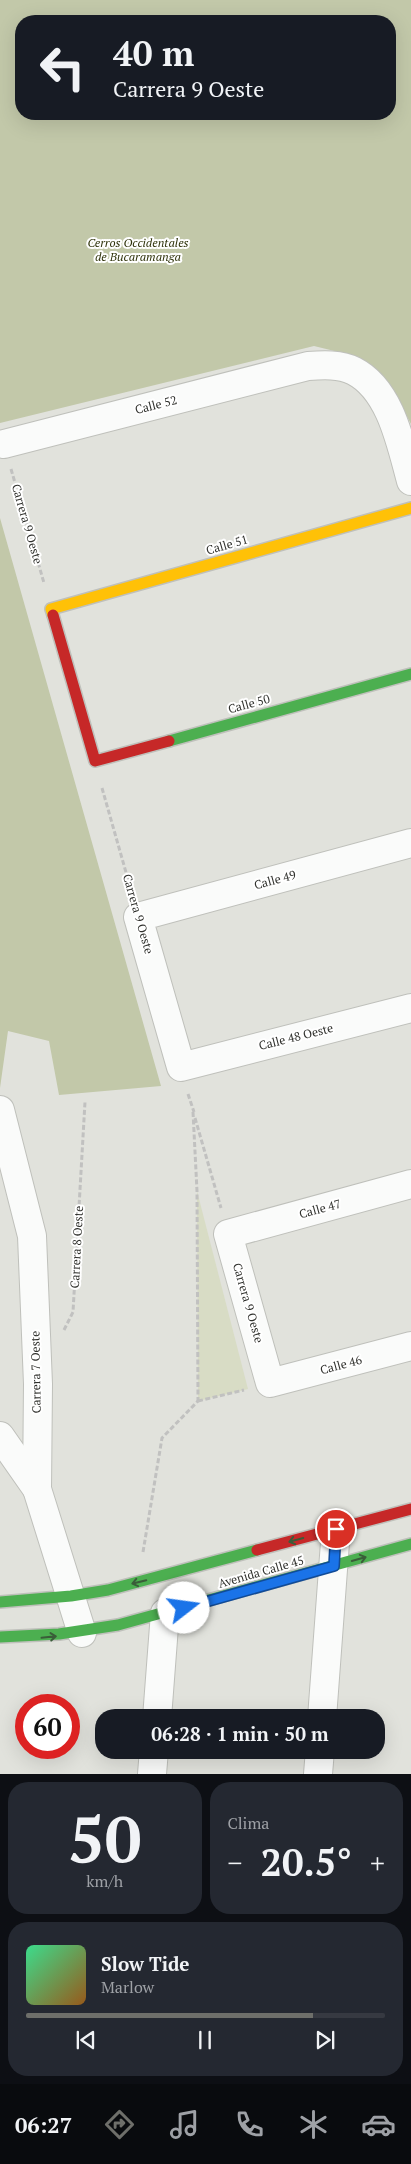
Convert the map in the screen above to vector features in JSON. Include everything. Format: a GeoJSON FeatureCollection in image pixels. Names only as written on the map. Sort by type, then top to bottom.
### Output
{"type":"FeatureCollection","features":[{"type":"Feature","properties":{"kind":"main road","name":"Calle 51"},"geometry":{"type":"LineString","coordinates":[[51,609],[411,508]]}},
{"type":"Feature","properties":{"kind":"main road"},"geometry":{"type":"LineString","coordinates":[[51,609],[95,760]]}},
{"type":"Feature","properties":{"kind":"main road","name":"Calle 50"},"geometry":{"type":"LineString","coordinates":[[95,760],[411,674]]}},
{"type":"Feature","properties":{"kind":"main road","name":"Avenida Calle 45"},"geometry":{"type":"LineString","coordinates":[[0,1602],[71,1596],[138,1582],[411,1509]]}},
{"type":"Feature","properties":{"kind":"main road","name":"Avenida Calle 45"},"geometry":{"type":"LineString","coordinates":[[0,1637],[41,1638],[82,1633],[165,1613],[411,1544]]}},
{"type":"Feature","properties":{"kind":"street","name":"Calle 52"},"geometry":{"type":"LineString","coordinates":[[4,444],[308,366],[331,365],[353,370],[370,382],[381,398],[397,428],[411,482]]}},
{"type":"Feature","properties":{"kind":"street","name":"Calle 49"},"geometry":{"type":"LineString","coordinates":[[138,917],[411,842]]}},
{"type":"Feature","properties":{"kind":"street","name":"Carrera 9 Oeste"},"geometry":{"type":"LineString","coordinates":[[138,917],[181,1067]]}},
{"type":"Feature","properties":{"kind":"street","name":"Calle 48 Oeste"},"geometry":{"type":"LineString","coordinates":[[181,1067],[411,1008]]}},
{"type":"Feature","properties":{"kind":"street","name":"Carrera 7 Oeste"},"geometry":{"type":"LineString","coordinates":[[0,1110],[32,1236],[38,1384],[37,1489],[82,1633]]}},
{"type":"Feature","properties":{"kind":"street","name":"Calle 47"},"geometry":{"type":"LineString","coordinates":[[228,1234],[411,1184]]}},
{"type":"Feature","properties":{"kind":"street","name":"Carrera 9 Oeste"},"geometry":{"type":"LineString","coordinates":[[228,1234],[270,1383]]}},
{"type":"Feature","properties":{"kind":"street","name":"Calle 46"},"geometry":{"type":"LineString","coordinates":[[270,1383],[411,1346]]}},
{"type":"Feature","properties":{"kind":"street"},"geometry":{"type":"LineString","coordinates":[[0,1436],[37,1489]]}},
{"type":"Feature","properties":{"kind":"street"},"geometry":{"type":"LineString","coordinates":[[323,1709],[336,1529]]}},
{"type":"Feature","properties":{"kind":"street"},"geometry":{"type":"LineString","coordinates":[[158,1709],[165,1613]]}},
{"type":"Feature","properties":{"kind":"street"},"geometry":{"type":"LineString","coordinates":[[152,1774],[153,1759]]}},
{"type":"Feature","properties":{"kind":"street"},"geometry":{"type":"LineString","coordinates":[[318,1774],[319,1759]]}},
{"type":"Feature","properties":{"kind":"path","name":"Carrera 9 Oeste"},"geometry":{"type":"LineString","coordinates":[[4,444],[51,609]]}},
{"type":"Feature","properties":{"kind":"path","name":"Carrera 9 Oeste"},"geometry":{"type":"LineString","coordinates":[[95,760],[138,917]]}},
{"type":"Feature","properties":{"kind":"path"},"geometry":{"type":"LineString","coordinates":[[181,1067],[228,1234]]}},
{"type":"Feature","properties":{"kind":"path","name":"Carrera 8 Oeste"},"geometry":{"type":"LineString","coordinates":[[64,1330],[73,1312],[85,1102]]}},
{"type":"Feature","properties":{"kind":"path"},"geometry":{"type":"LineString","coordinates":[[194,1112],[197,1191],[198,1401]]}},
{"type":"Feature","properties":{"kind":"path"},"geometry":{"type":"LineString","coordinates":[[138,1582],[162,1438],[198,1401],[270,1383]]}},
{"type":"Feature","properties":{"kind":"green space","name":"Cerros Occidentales de Bucaramanga"},"geometry":{"type":"Polygon","coordinates":[[[0,0],[411,0],[411,424],[392,388],[359,357],[314,346],[0,423],[0,0]]]}},
{"type":"Feature","properties":{"kind":"green space"},"geometry":{"type":"Polygon","coordinates":[[[0,518],[161,1086],[59,1095],[49,1041],[8,1031],[0,1088],[0,518]]]}},
{"type":"Feature","properties":{"kind":"green space"},"geometry":{"type":"Polygon","coordinates":[[[197,1191],[248,1389],[198,1401],[197,1191]]]}},
{"type":"Feature","properties":{"kind":"traffic: fast"},"geometry":{"type":"LineString","coordinates":[[169,741],[411,674]]}},
{"type":"Feature","properties":{"kind":"traffic: fast"},"geometry":{"type":"LineString","coordinates":[[0,1637],[59,1634],[118,1625],[411,1544]]}},
{"type":"Feature","properties":{"kind":"traffic: fast"},"geometry":{"type":"LineString","coordinates":[[0,1602],[71,1596],[108,1590],[257,1550]]}},
{"type":"Feature","properties":{"kind":"traffic: slow"},"geometry":{"type":"LineString","coordinates":[[53,615],[51,609],[411,508]]}},
{"type":"Feature","properties":{"kind":"traffic: jam"},"geometry":{"type":"LineString","coordinates":[[53,615],[95,761],[169,741]]}},
{"type":"Feature","properties":{"kind":"traffic: jam"},"geometry":{"type":"LineString","coordinates":[[257,1550],[411,1509]]}},
{"type":"Feature","properties":{"kind":"route"},"geometry":{"type":"LineString","coordinates":[[184,1608],[334,1566],[336,1529]]}}]}
